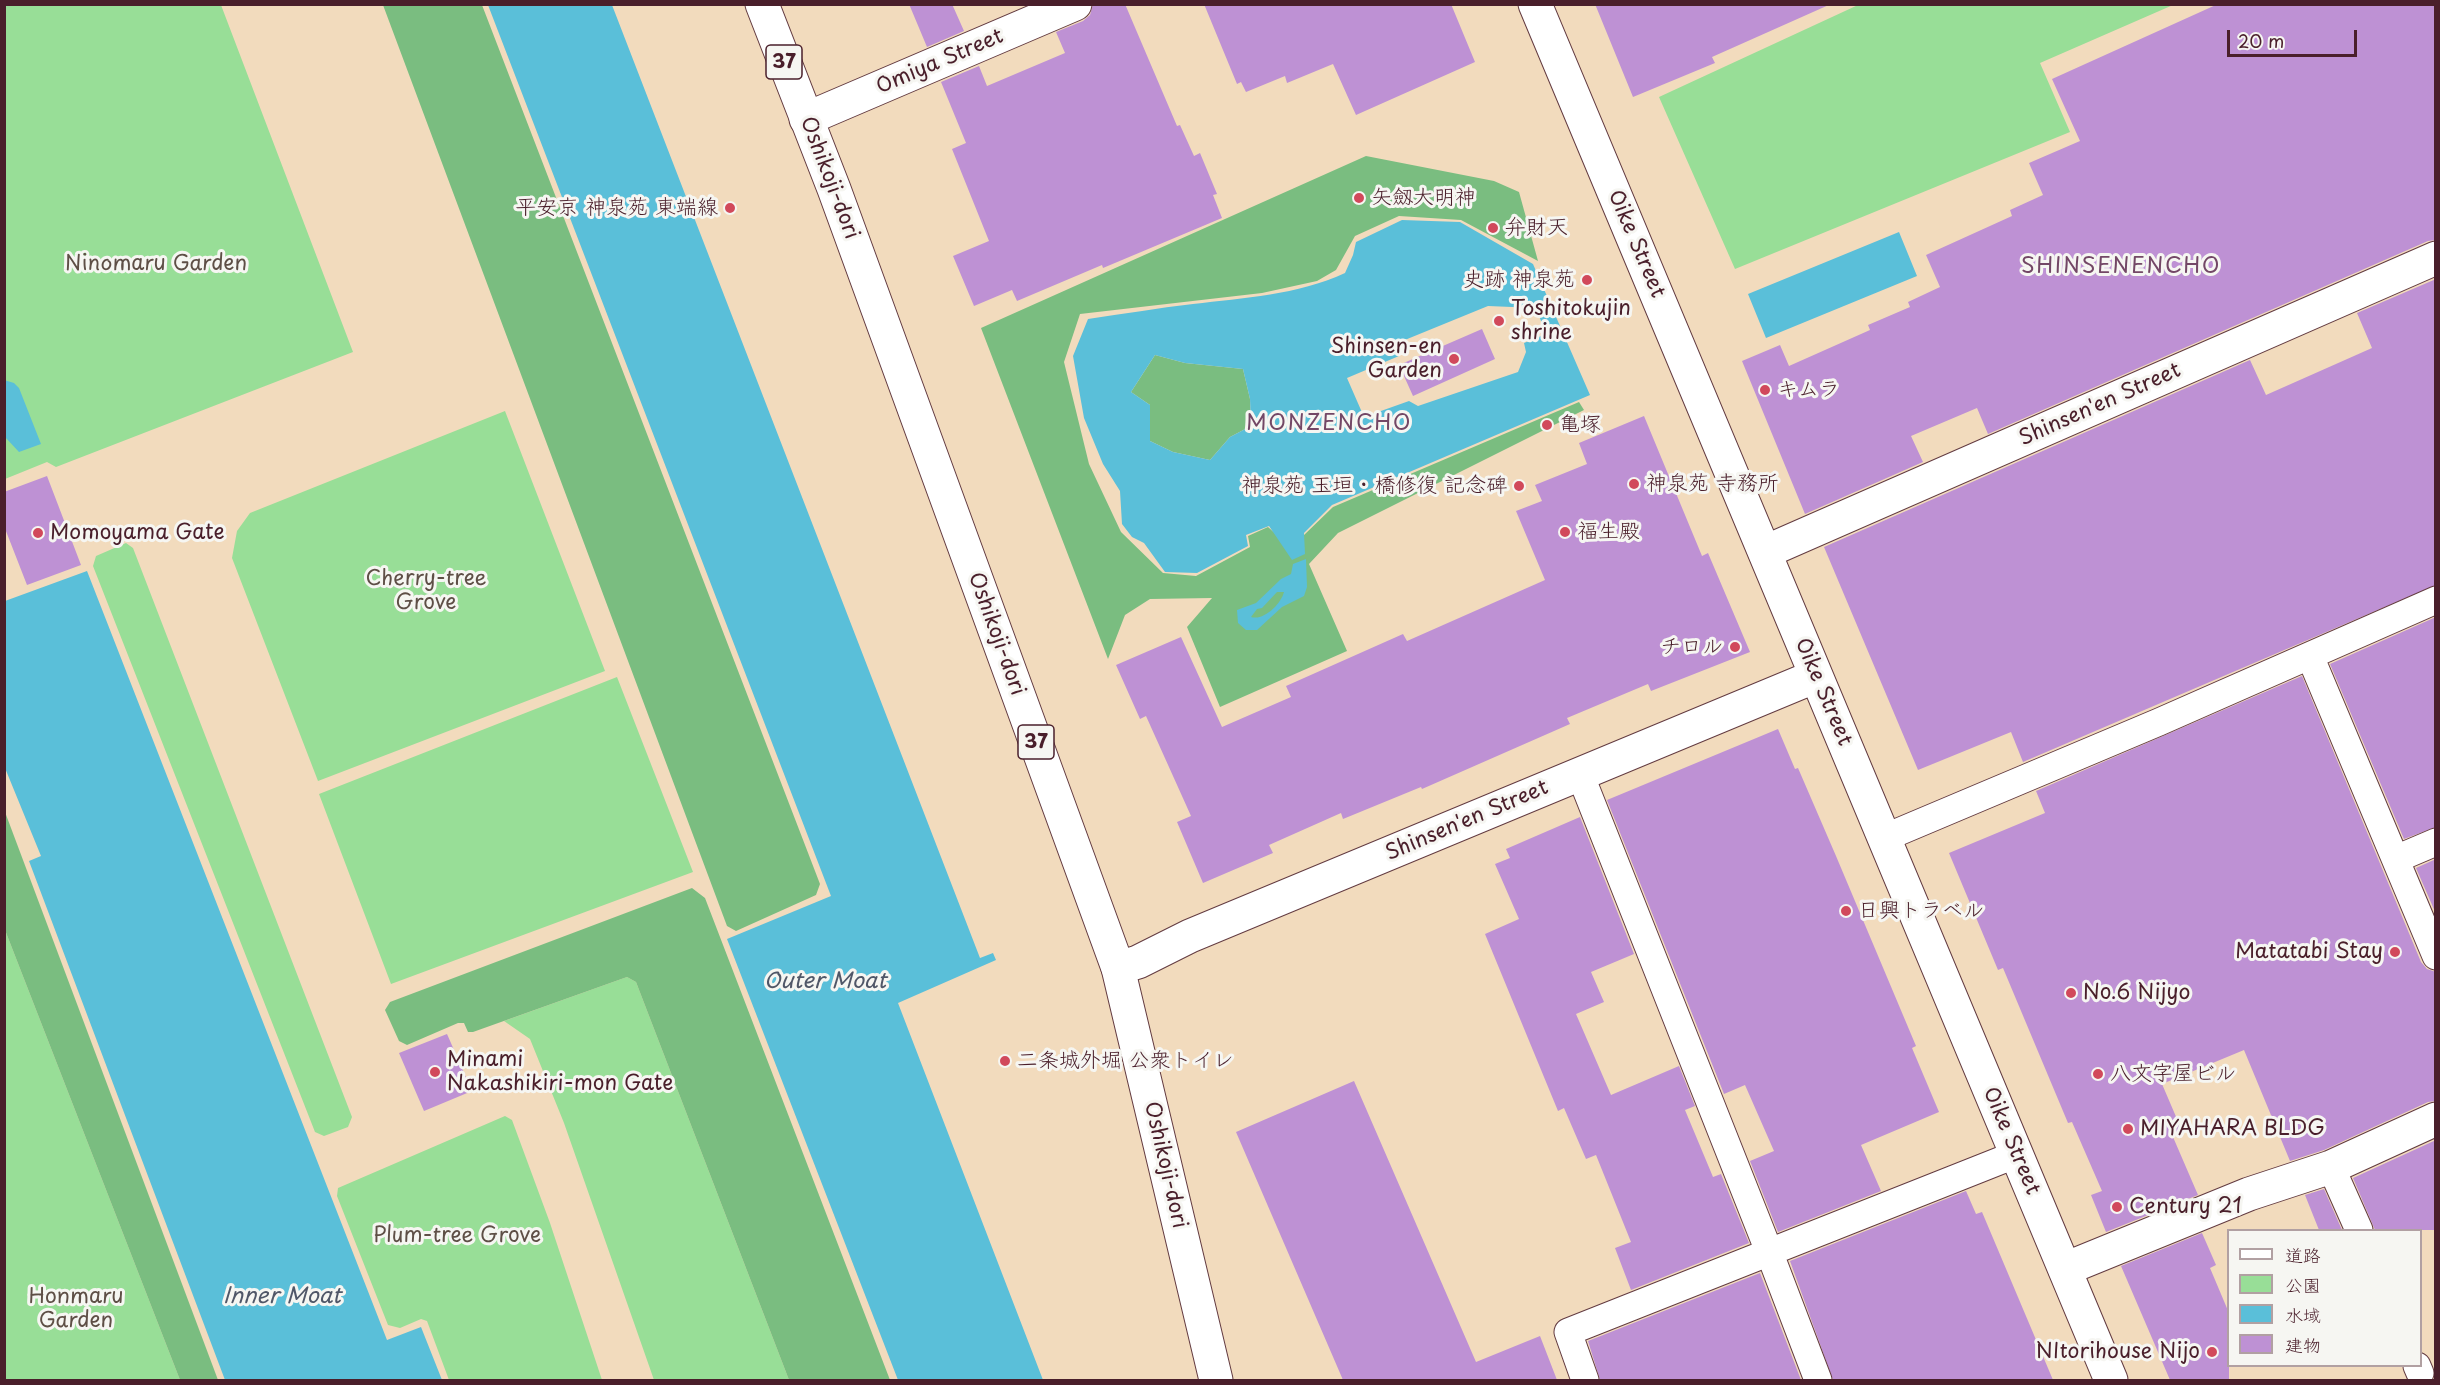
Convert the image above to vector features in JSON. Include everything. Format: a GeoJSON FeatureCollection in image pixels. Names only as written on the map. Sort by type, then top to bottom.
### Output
{"type":"FeatureCollection","features":[{"type":"Feature","properties":{"kind":"street","name":"Oshikoji-dori"},"geometry":{"type":"LineString","coordinates":[[762,4],[834,189],[1118,968],[1216,1380]]}},
{"type":"Feature","properties":{"kind":"street","name":"Omiya Street"},"geometry":{"type":"LineString","coordinates":[[806,119],[1075,4]]}},
{"type":"Feature","properties":{"kind":"street","name":"Oike Street"},"geometry":{"type":"LineString","coordinates":[[1535,4],[2111,1380]]}},
{"type":"Feature","properties":{"kind":"street","name":"Shinsen'en Street"},"geometry":{"type":"LineString","coordinates":[[1765,552],[2436,258]]}},
{"type":"Feature","properties":{"kind":"street","name":"Shinsen'en Street"},"geometry":{"type":"LineString","coordinates":[[1118,968],[1138,962],[1190,936],[1816,676]]}},
{"type":"Feature","properties":{"kind":"street"},"geometry":{"type":"LineString","coordinates":[[2065,1269],[2249,1194],[2331,1167],[2436,1119]]}},
{"type":"Feature","properties":{"kind":"lane"},"geometry":{"type":"LineString","coordinates":[[1884,838],[2310,657],[2436,600]]}},
{"type":"Feature","properties":{"kind":"lane"},"geometry":{"type":"LineString","coordinates":[[2310,657],[2436,956]]}},
{"type":"Feature","properties":{"kind":"lane"},"geometry":{"type":"LineString","coordinates":[[1580,774],[1818,1380]]}},
{"type":"Feature","properties":{"kind":"lane"},"geometry":{"type":"LineString","coordinates":[[2396,859],[2436,842]]}},
{"type":"Feature","properties":{"kind":"lane"},"geometry":{"type":"LineString","coordinates":[[1585,1380],[1568,1332],[1770,1254],[2017,1154]]}},
{"type":"Feature","properties":{"kind":"lane"},"geometry":{"type":"LineString","coordinates":[[2331,1167],[2359,1229]]}},
{"type":"Feature","properties":{"kind":"green space","name":"Ninomaru Garden"},"geometry":{"type":"Polygon","coordinates":[[[5,5],[221,5],[353,352],[56,467],[47,462],[5,479],[5,5]]]}},
{"type":"Feature","properties":{"kind":"green space"},"geometry":{"type":"Polygon","coordinates":[[[383,5],[482,5],[820,884],[816,895],[736,931],[727,926],[383,5]]]}},
{"type":"Feature","properties":{"kind":"green space"},"geometry":{"type":"Polygon","coordinates":[[[1858,5],[2173,5],[2040,63],[2070,132],[1735,269],[1659,97],[1858,5]]]}},
{"type":"Feature","properties":{"kind":"green space"},"geometry":{"type":"Polygon","coordinates":[[[1366,156],[1494,181],[1519,192],[1538,261],[1461,220],[1399,216],[1355,236],[1336,270],[1317,281],[1262,293],[1080,314],[1064,362],[1089,464],[1121,532],[1163,573],[1196,576],[1250,547],[1248,536],[1268,527],[1278,536],[1304,535],[1333,507],[1579,402],[1584,410],[1338,533],[1309,564],[1347,651],[1220,707],[1187,627],[1212,598],[1150,599],[1125,615],[1108,659],[981,328],[1366,156]]]}},
{"type":"Feature","properties":{"kind":"green space"},"geometry":{"type":"Polygon","coordinates":[[[1155,355],[1185,363],[1243,369],[1250,399],[1251,426],[1230,437],[1210,460],[1173,452],[1150,441],[1150,405],[1131,392],[1155,355]]]}},
{"type":"Feature","properties":{"kind":"green space","name":"Cherry-tree Grove"},"geometry":{"type":"Polygon","coordinates":[[[505,411],[605,671],[318,781],[232,558],[237,531],[250,513],[505,411]]]}},
{"type":"Feature","properties":{"kind":"green space"},"geometry":{"type":"Polygon","coordinates":[[[126,543],[133,548],[352,1117],[348,1127],[324,1136],[315,1132],[93,566],[96,556],[126,543]]]}},
{"type":"Feature","properties":{"kind":"green space"},"geometry":{"type":"Polygon","coordinates":[[[617,677],[693,872],[391,984],[319,794],[617,677]]]}},
{"type":"Feature","properties":{"kind":"green space"},"geometry":{"type":"Polygon","coordinates":[[[4,812],[218,1380],[180,1380],[5,930],[4,812]]]}},
{"type":"Feature","properties":{"kind":"green space"},"geometry":{"type":"Polygon","coordinates":[[[692,888],[705,898],[890,1380],[789,1380],[636,982],[627,977],[473,1032],[468,1032],[464,1023],[458,1023],[407,1045],[399,1041],[385,1010],[390,1002],[692,888]]]}},
{"type":"Feature","properties":{"kind":"green space","name":"Honmaru Garden"},"geometry":{"type":"Polygon","coordinates":[[[5,930],[180,1380],[5,1380],[5,930]]]}},
{"type":"Feature","properties":{"kind":"green space"},"geometry":{"type":"Polygon","coordinates":[[[627,977],[636,982],[789,1380],[654,1380],[564,1123],[530,1039],[504,1021],[627,977]]]}},
{"type":"Feature","properties":{"kind":"green space","name":"Plum-tree Grove"},"geometry":{"type":"Polygon","coordinates":[[[505,1116],[512,1120],[550,1223],[602,1380],[449,1380],[427,1321],[421,1319],[400,1328],[388,1325],[337,1196],[338,1188],[505,1116]]]}},
{"type":"Feature","properties":{"kind":"water","name":"Outer Moat"},"geometry":{"type":"Polygon","coordinates":[[[488,5],[612,5],[980,958],[993,953],[996,960],[898,1003],[1043,1380],[898,1380],[727,939],[831,896],[488,5]]]}},
{"type":"Feature","properties":{"kind":"water"},"geometry":{"type":"Polygon","coordinates":[[[1402,220],[1460,222],[1533,264],[1590,395],[1332,505],[1304,533],[1305,554],[1292,560],[1269,526],[1246,535],[1248,546],[1197,573],[1165,572],[1144,543],[1132,537],[1122,524],[1120,491],[1103,464],[1084,418],[1073,356],[1088,319],[1251,297],[1308,286],[1345,273],[1356,242],[1402,220]],[[1488,306],[1395,344],[1399,356],[1347,378],[1364,417],[1409,401],[1418,406],[1518,372],[1526,352],[1524,343],[1546,334],[1536,308],[1488,306]],[[1155,355],[1131,392],[1150,405],[1150,441],[1173,452],[1210,460],[1230,437],[1251,426],[1250,399],[1243,369],[1185,363],[1155,355]]]}},
{"type":"Feature","properties":{"kind":"water"},"geometry":{"type":"Polygon","coordinates":[[[1899,232],[1917,276],[1766,338],[1748,294],[1899,232]]]}},
{"type":"Feature","properties":{"kind":"water"},"geometry":{"type":"Polygon","coordinates":[[[4,380],[14,383],[19,388],[41,444],[19,452],[5,437],[4,380]]]}},
{"type":"Feature","properties":{"kind":"water"},"geometry":{"type":"Polygon","coordinates":[[[1306,559],[1307,587],[1304,596],[1282,607],[1257,630],[1246,630],[1238,623],[1237,610],[1256,603],[1281,579],[1291,574],[1293,564],[1306,559]],[[1277,592],[1251,617],[1256,618],[1271,611],[1284,592],[1277,592]]]}},
{"type":"Feature","properties":{"kind":"water","name":"Inner Moat"},"geometry":{"type":"Polygon","coordinates":[[[87,571],[387,1340],[421,1327],[442,1380],[225,1380],[29,861],[41,856],[5,768],[5,601],[87,571]]]}},
{"type":"Feature","properties":{"kind":"building"},"geometry":{"type":"Polygon","coordinates":[[[909,4],[952,4],[964,31],[927,47],[909,4]]]}},
{"type":"Feature","properties":{"kind":"building"},"geometry":{"type":"Polygon","coordinates":[[[1093,4],[1125,4],[1177,126],[1180,125],[1194,156],[1200,153],[1217,194],[1213,195],[1222,218],[1017,301],[1012,290],[974,306],[953,256],[989,241],[952,149],[966,143],[941,82],[979,66],[987,86],[1065,53],[1056,32],[1083,21],[1090,15],[1093,4]]]}},
{"type":"Feature","properties":{"kind":"building"},"geometry":{"type":"Polygon","coordinates":[[[1204,4],[1451,4],[1475,62],[1356,115],[1333,64],[1287,83],[1285,76],[1246,92],[1241,82],[1237,84],[1204,4]]]}},
{"type":"Feature","properties":{"kind":"building"},"geometry":{"type":"Polygon","coordinates":[[[1595,4],[1831,4],[1712,57],[1715,63],[1633,97],[1595,4]]]}},
{"type":"Feature","properties":{"kind":"building"},"geometry":{"type":"Polygon","coordinates":[[[2218,4],[2436,4],[2436,240],[2428,241],[1988,434],[1977,408],[1911,436],[1923,462],[1805,514],[1742,361],[1780,345],[1789,366],[1870,330],[1868,325],[1910,307],[1908,302],[1940,287],[1926,255],[2012,216],[2010,210],[2043,195],[2029,163],[2080,141],[2052,79],[2218,4]]]}},
{"type":"Feature","properties":{"kind":"building"},"geometry":{"type":"Polygon","coordinates":[[[2436,279],[2436,585],[2023,762],[2011,732],[1918,770],[1824,547],[2250,360],[2266,395],[2372,348],[2357,313],[2436,279]]]}},
{"type":"Feature","properties":{"kind":"building"},"geometry":{"type":"Polygon","coordinates":[[[1482,329],[1495,359],[1413,396],[1399,365],[1482,329]]]}},
{"type":"Feature","properties":{"kind":"building"},"geometry":{"type":"Polygon","coordinates":[[[1644,416],[1702,556],[1708,553],[1750,652],[1651,691],[1648,684],[1567,718],[1570,724],[1422,789],[1421,787],[1343,819],[1341,813],[1269,845],[1273,853],[1203,883],[1177,822],[1191,816],[1146,716],[1140,719],[1116,665],[1181,637],[1222,727],[1291,697],[1286,686],[1403,634],[1407,641],[1545,580],[1516,511],[1542,501],[1535,485],[1587,464],[1579,443],[1644,416]]]}},
{"type":"Feature","properties":{"kind":"building","name":"Momoyama Gate"},"geometry":{"type":"Polygon","coordinates":[[[47,476],[81,565],[27,585],[4,526],[4,492],[47,476]]]}},
{"type":"Feature","properties":{"kind":"building"},"geometry":{"type":"Polygon","coordinates":[[[2436,617],[2436,827],[2404,839],[2330,664],[2436,617]]]}},
{"type":"Feature","properties":{"kind":"building"},"geometry":{"type":"Polygon","coordinates":[[[2302,676],[2421,962],[2427,969],[2436,972],[2436,1101],[2428,1102],[2324,1150],[2290,1161],[2244,1050],[2162,1084],[2183,1133],[2173,1137],[2198,1195],[2106,1232],[2091,1195],[2102,1191],[2072,1122],[2068,1123],[2003,968],[1998,970],[1949,853],[2045,813],[2036,791],[2302,676]]]}},
{"type":"Feature","properties":{"kind":"building"},"geometry":{"type":"Polygon","coordinates":[[[1778,729],[1795,769],[1798,768],[1916,1046],[1912,1048],[1939,1112],[1861,1145],[1881,1191],[1778,1232],[1750,1161],[1774,1151],[1745,1085],[1724,1094],[1607,800],[1778,729]]]}},
{"type":"Feature","properties":{"kind":"building"},"geometry":{"type":"Polygon","coordinates":[[[1580,817],[1634,954],[1591,972],[1604,1002],[1576,1014],[1611,1095],[1679,1066],[1695,1106],[1685,1110],[1713,1177],[1721,1174],[1749,1243],[1631,1290],[1615,1248],[1631,1242],[1596,1155],[1586,1159],[1564,1108],[1558,1111],[1485,934],[1519,919],[1495,864],[1510,858],[1506,849],[1580,817]]]}},
{"type":"Feature","properties":{"kind":"building"},"geometry":{"type":"Polygon","coordinates":[[[2436,859],[2436,914],[2416,868],[2436,859]]]}},
{"type":"Feature","properties":{"kind":"building","name":"Minami Nakashikiri-mon Gate"},"geometry":{"type":"Polygon","coordinates":[[[447,1034],[472,1091],[424,1111],[399,1053],[447,1034]]]}},
{"type":"Feature","properties":{"kind":"building"},"geometry":{"type":"Polygon","coordinates":[[[1354,1081],[1476,1362],[1540,1336],[1557,1380],[1343,1380],[1236,1132],[1354,1081]]]}},
{"type":"Feature","properties":{"kind":"building"},"geometry":{"type":"Polygon","coordinates":[[[2436,1140],[2436,1230],[2375,1229],[2353,1178],[2436,1140]]]}},
{"type":"Feature","properties":{"kind":"building"},"geometry":{"type":"Polygon","coordinates":[[[2324,1189],[2342,1229],[2319,1229],[2305,1195],[2324,1189]]]}},
{"type":"Feature","properties":{"kind":"building"},"geometry":{"type":"Polygon","coordinates":[[[1966,1191],[1976,1214],[1982,1212],[2053,1380],[1833,1380],[1790,1261],[1966,1191]]]}},
{"type":"Feature","properties":{"kind":"building"},"geometry":{"type":"Polygon","coordinates":[[[2202,1233],[2216,1265],[2210,1268],[2227,1308],[2229,1380],[2170,1380],[2121,1266],[2202,1233]]]}},
{"type":"Feature","properties":{"kind":"building"},"geometry":{"type":"Polygon","coordinates":[[[1760,1273],[1801,1380],[1600,1380],[1588,1341],[1760,1273]]]}},
{"type":"Feature","properties":{"kind":"place","name":"矢劔大明神"},"geometry":{"type":"Point","coordinates":[1359,198]}},
{"type":"Feature","properties":{"kind":"place","name":"平安京 神泉苑 東端線"},"geometry":{"type":"Point","coordinates":[730,208]}},
{"type":"Feature","properties":{"kind":"place","name":"弁財天"},"geometry":{"type":"Point","coordinates":[1493,228]}},
{"type":"Feature","properties":{"kind":"place","name":"史跡 神泉苑"},"geometry":{"type":"Point","coordinates":[1587,280]}},
{"type":"Feature","properties":{"kind":"place","name":"Toshitokujin shrine"},"geometry":{"type":"Point","coordinates":[1499,321]}},
{"type":"Feature","properties":{"kind":"place","name":"Shinsen-en Garden"},"geometry":{"type":"Point","coordinates":[1454,359]}},
{"type":"Feature","properties":{"kind":"place","name":"キムラ"},"geometry":{"type":"Point","coordinates":[1765,390]}},
{"type":"Feature","properties":{"kind":"place","name":"亀塚"},"geometry":{"type":"Point","coordinates":[1547,425]}},
{"type":"Feature","properties":{"kind":"place","name":"神泉苑 寺務所"},"geometry":{"type":"Point","coordinates":[1634,484]}},
{"type":"Feature","properties":{"kind":"place","name":"神泉苑 玉垣・橋修復 記念碑"},"geometry":{"type":"Point","coordinates":[1519,486]}},
{"type":"Feature","properties":{"kind":"place","name":"福生殿"},"geometry":{"type":"Point","coordinates":[1565,532]}},
{"type":"Feature","properties":{"kind":"place","name":"Momoyama Gate"},"geometry":{"type":"Point","coordinates":[38,533]}},
{"type":"Feature","properties":{"kind":"place","name":"チロル"},"geometry":{"type":"Point","coordinates":[1735,647]}},
{"type":"Feature","properties":{"kind":"place","name":"日興トラベル"},"geometry":{"type":"Point","coordinates":[1846,911]}},
{"type":"Feature","properties":{"kind":"place","name":"Matatabi Stay"},"geometry":{"type":"Point","coordinates":[2395,952]}},
{"type":"Feature","properties":{"kind":"place","name":"No.6 Nijyo"},"geometry":{"type":"Point","coordinates":[2071,993]}},
{"type":"Feature","properties":{"kind":"place","name":"二条城外堀 公衆トイレ"},"geometry":{"type":"Point","coordinates":[1005,1061]}},
{"type":"Feature","properties":{"kind":"place","name":"Minami Nakashikiri-mon Gate"},"geometry":{"type":"Point","coordinates":[435,1072]}},
{"type":"Feature","properties":{"kind":"place","name":"八文字屋ビル"},"geometry":{"type":"Point","coordinates":[2098,1074]}},
{"type":"Feature","properties":{"kind":"place","name":"MIYAHARA BLDG"},"geometry":{"type":"Point","coordinates":[2128,1129]}},
{"type":"Feature","properties":{"kind":"place","name":"Century 21"},"geometry":{"type":"Point","coordinates":[2117,1207]}},
{"type":"Feature","properties":{"kind":"place","name":"NItorihouse Nijo"},"geometry":{"type":"Point","coordinates":[2212,1352]}},
{"type":"Feature","properties":{"kind":"district","name":"SHINSENENCHO"},"geometry":{"type":"Point","coordinates":[2121,267]}},
{"type":"Feature","properties":{"kind":"district","name":"MONZENCHO"},"geometry":{"type":"Point","coordinates":[1329,424]}}]}
